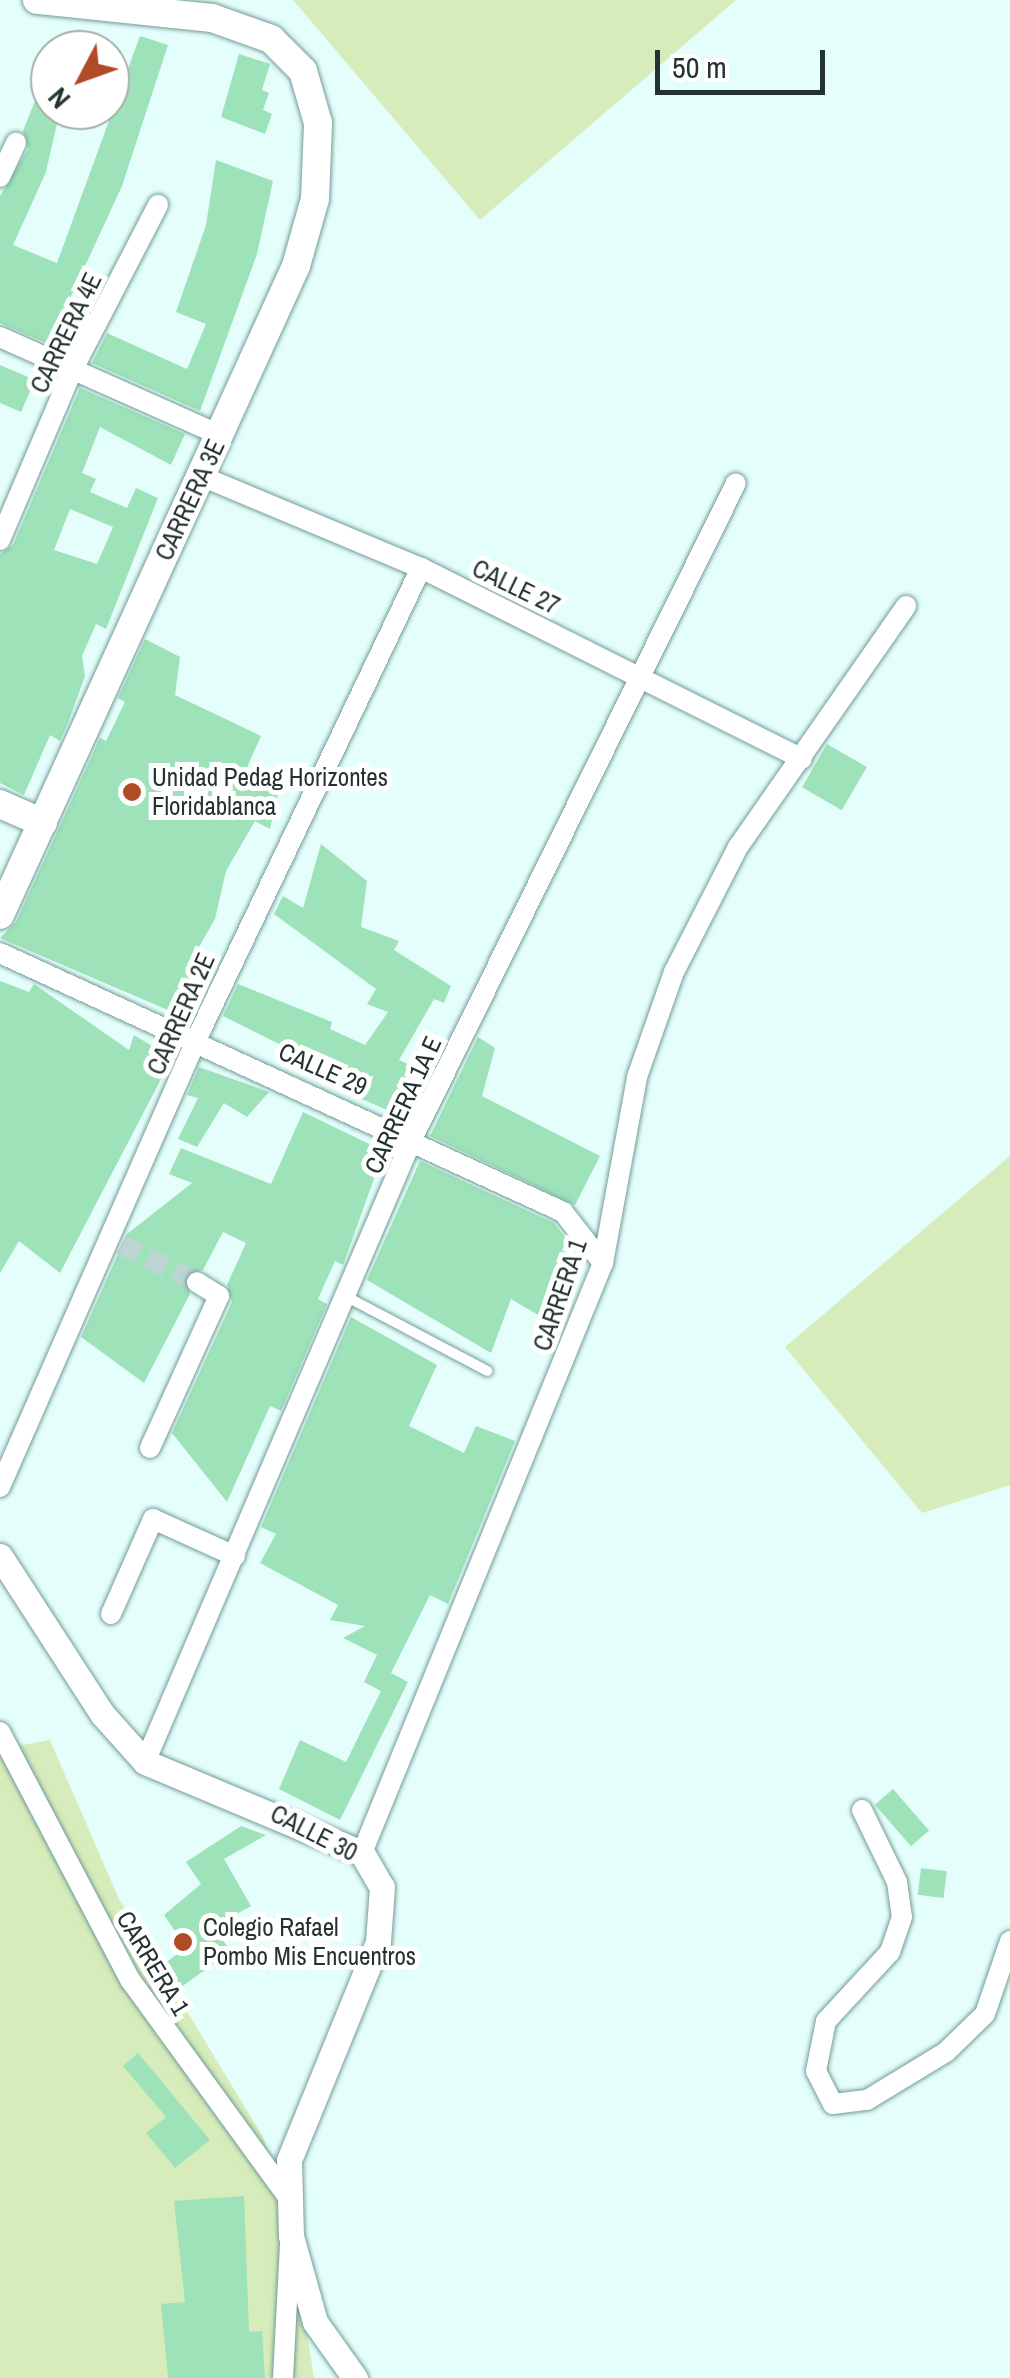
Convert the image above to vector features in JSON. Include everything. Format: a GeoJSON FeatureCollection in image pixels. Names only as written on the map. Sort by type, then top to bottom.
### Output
{"type":"FeatureCollection","features":[{"type":"Feature","properties":{"kind":"main road","name":"CARRERA 3E"},"geometry":{"type":"LineString","coordinates":[[0,914],[296,266],[315,199],[318,123],[303,71],[271,39],[212,18],[37,0]]}},
{"type":"Feature","properties":{"kind":"main road"},"geometry":{"type":"LineString","coordinates":[[0,804],[42,823]]}},
{"type":"Feature","properties":{"kind":"street"},"geometry":{"type":"LineString","coordinates":[[0,177],[16,142]]}},
{"type":"Feature","properties":{"kind":"street","name":"CARRERA 4E"},"geometry":{"type":"LineString","coordinates":[[0,540],[74,369],[158,205]]}},
{"type":"Feature","properties":{"kind":"street"},"geometry":{"type":"LineString","coordinates":[[0,337],[220,435]]}},
{"type":"Feature","properties":{"kind":"street","name":"CALLE 27"},"geometry":{"type":"LineString","coordinates":[[201,476],[422,568],[802,759]]}},
{"type":"Feature","properties":{"kind":"street","name":"CARRERA 1A E"},"geometry":{"type":"LineString","coordinates":[[146,1762],[413,1138],[736,483]]}},
{"type":"Feature","properties":{"kind":"street","name":"CARRERA 2E"},"geometry":{"type":"LineString","coordinates":[[0,1487],[115,1242],[196,1040],[422,568]]}},
{"type":"Feature","properties":{"kind":"street","name":"CARRERA 1"},"geometry":{"type":"LineString","coordinates":[[362,1853],[602,1263],[638,1077],[674,972],[738,847],[906,606]]}},
{"type":"Feature","properties":{"kind":"street","name":"CALLE 29"},"geometry":{"type":"LineString","coordinates":[[0,953],[413,1138],[563,1212],[602,1263]]}},
{"type":"Feature","properties":{"kind":"street"},"geometry":{"type":"LineString","coordinates":[[150,1448],[219,1296],[197,1282]]}},
{"type":"Feature","properties":{"kind":"street"},"geometry":{"type":"LineString","coordinates":[[110,1614],[153,1519],[234,1556]]}},
{"type":"Feature","properties":{"kind":"street","name":"CALLE 30"},"geometry":{"type":"LineString","coordinates":[[0,1556],[102,1715],[146,1762],[362,1853],[382,1886],[378,1942],[289,2160],[291,2236],[316,2322],[355,2378]]}},
{"type":"Feature","properties":{"kind":"street","name":"CARRERA 1"},"geometry":{"type":"LineString","coordinates":[[0,1732],[130,1981],[291,2202]]}},
{"type":"Feature","properties":{"kind":"street"},"geometry":{"type":"LineString","coordinates":[[862,1810],[898,1882],[902,1917],[890,1952],[826,2021],[816,2071],[833,2104],[866,2100],[946,2052],[986,2014],[1010,1941]]}},
{"type":"Feature","properties":{"kind":"street"},"geometry":{"type":"LineString","coordinates":[[283,2378],[291,2236]]}},
{"type":"Feature","properties":{"kind":"lane"},"geometry":{"type":"LineString","coordinates":[[346,1296],[487,1372]]}},
{"type":"Feature","properties":{"kind":"green space"},"geometry":{"type":"Polygon","coordinates":[[[293,0],[736,0],[480,220],[293,0]]]}},
{"type":"Feature","properties":{"kind":"green space"},"geometry":{"type":"Polygon","coordinates":[[[1010,1156],[1010,1485],[922,1513],[785,1347],[1010,1156]]]}},
{"type":"Feature","properties":{"kind":"green space"},"geometry":{"type":"Polygon","coordinates":[[[50,1740],[119,1899],[263,2137],[287,2207],[314,2378],[0,2378],[0,1749],[50,1740]]]}},
{"type":"Feature","properties":{"kind":"building"},"geometry":{"type":"Polygon","coordinates":[[[140,36],[168,45],[122,186],[49,344],[0,323],[0,196],[28,149],[23,131],[30,113],[30,130],[55,130],[46,172],[13,245],[57,263],[106,130],[130,130],[130,63],[140,36]]]}},
{"type":"Feature","properties":{"kind":"building"},"geometry":{"type":"Polygon","coordinates":[[[239,54],[270,64],[262,90],[269,93],[263,110],[272,114],[265,134],[221,117],[239,54]]]}},
{"type":"Feature","properties":{"kind":"building"},"geometry":{"type":"Polygon","coordinates":[[[216,160],[273,181],[257,254],[200,411],[92,363],[107,333],[187,369],[206,324],[176,312],[206,225],[216,160]]]}},
{"type":"Feature","properties":{"kind":"building"},"geometry":{"type":"Polygon","coordinates":[[[0,365],[35,380],[21,412],[0,403],[0,365]]]}},
{"type":"Feature","properties":{"kind":"building"},"geometry":{"type":"Polygon","coordinates":[[[80,388],[185,434],[171,465],[100,427],[82,473],[96,479],[90,492],[127,508],[136,488],[158,498],[106,629],[96,624],[82,656],[85,676],[60,741],[50,735],[24,795],[0,783],[0,554],[13,545],[80,388]],[[70,509],[54,550],[97,564],[113,527],[70,509]]]}},
{"type":"Feature","properties":{"kind":"building"},"geometry":{"type":"Polygon","coordinates":[[[145,639],[180,657],[175,695],[261,736],[245,772],[278,794],[270,829],[255,821],[226,871],[215,919],[187,968],[199,971],[184,1017],[0,938],[16,922],[100,738],[106,741],[125,702],[118,698],[145,639]]]}},
{"type":"Feature","properties":{"kind":"building"},"geometry":{"type":"Polygon","coordinates":[[[827,744],[867,767],[842,810],[802,787],[827,744]]]}},
{"type":"Feature","properties":{"kind":"building"},"geometry":{"type":"Polygon","coordinates":[[[321,844],[367,881],[361,927],[399,941],[394,950],[451,986],[444,1003],[434,999],[399,1060],[410,1065],[394,1113],[327,1084],[333,1071],[223,1016],[238,984],[332,1022],[330,1029],[365,1045],[388,1012],[367,1004],[376,989],[274,914],[283,896],[303,908],[321,844]]]}},
{"type":"Feature","properties":{"kind":"building"},"geometry":{"type":"Polygon","coordinates":[[[0,981],[29,992],[34,984],[129,1050],[134,1035],[172,1058],[60,1273],[19,1241],[0,1273],[0,981]]]}},
{"type":"Feature","properties":{"kind":"building"},"geometry":{"type":"Polygon","coordinates":[[[478,1037],[495,1048],[482,1096],[600,1156],[575,1205],[430,1136],[478,1037]]]}},
{"type":"Feature","properties":{"kind":"building"},"geometry":{"type":"Polygon","coordinates":[[[199,1067],[269,1092],[247,1117],[224,1103],[197,1147],[178,1139],[198,1098],[187,1095],[199,1067]]]}},
{"type":"Feature","properties":{"kind":"building"},"geometry":{"type":"Polygon","coordinates":[[[303,1112],[384,1151],[343,1265],[335,1261],[318,1299],[327,1304],[281,1411],[270,1406],[227,1502],[172,1433],[232,1302],[227,1285],[246,1243],[223,1232],[203,1270],[186,1274],[190,1294],[144,1383],[81,1337],[127,1234],[192,1183],[169,1174],[181,1148],[271,1184],[303,1112]]]}},
{"type":"Feature","properties":{"kind":"building"},"geometry":{"type":"Polygon","coordinates":[[[420,1161],[554,1223],[571,1245],[545,1319],[511,1299],[491,1353],[367,1280],[420,1161]]]}},
{"type":"Feature","properties":{"kind":"building"},"geometry":{"type":"Polygon","coordinates":[[[351,1317],[437,1365],[409,1426],[464,1453],[476,1426],[515,1441],[448,1604],[430,1595],[391,1673],[408,1682],[340,1820],[279,1789],[300,1740],[346,1762],[381,1691],[364,1682],[377,1655],[343,1638],[365,1626],[330,1620],[338,1605],[260,1563],[276,1534],[261,1527],[351,1317]]]}},
{"type":"Feature","properties":{"kind":"building"},"geometry":{"type":"Polygon","coordinates":[[[893,1789],[929,1831],[911,1846],[875,1805],[893,1789]]]}},
{"type":"Feature","properties":{"kind":"building"},"geometry":{"type":"Polygon","coordinates":[[[241,1826],[266,1835],[224,1859],[251,1906],[213,1927],[231,1951],[162,2001],[146,1978],[186,1947],[164,1915],[201,1884],[186,1862],[241,1826]]]}},
{"type":"Feature","properties":{"kind":"building"},"geometry":{"type":"Polygon","coordinates":[[[921,1868],[947,1871],[944,1898],[918,1895],[921,1868]]]}},
{"type":"Feature","properties":{"kind":"building"},"geometry":{"type":"Polygon","coordinates":[[[138,2053],[210,2140],[175,2168],[146,2133],[166,2117],[123,2066],[138,2053]]]}},
{"type":"Feature","properties":{"kind":"building"},"geometry":{"type":"Polygon","coordinates":[[[244,2196],[249,2332],[262,2331],[265,2378],[168,2378],[161,2304],[185,2302],[174,2201],[244,2196]]]}},
{"type":"Feature","properties":{"kind":"tunnel"},"geometry":{"type":"LineString","coordinates":[[121,1245],[197,1282]]}},
{"type":"Feature","properties":{"kind":"place","name":"Unidad Pedag Horizontes Floridablanca"},"geometry":{"type":"Point","coordinates":[132,792]}},
{"type":"Feature","properties":{"kind":"place","name":"Colegio Rafael Pombo Mis Encuentros"},"geometry":{"type":"Point","coordinates":[183,1942]}}]}
